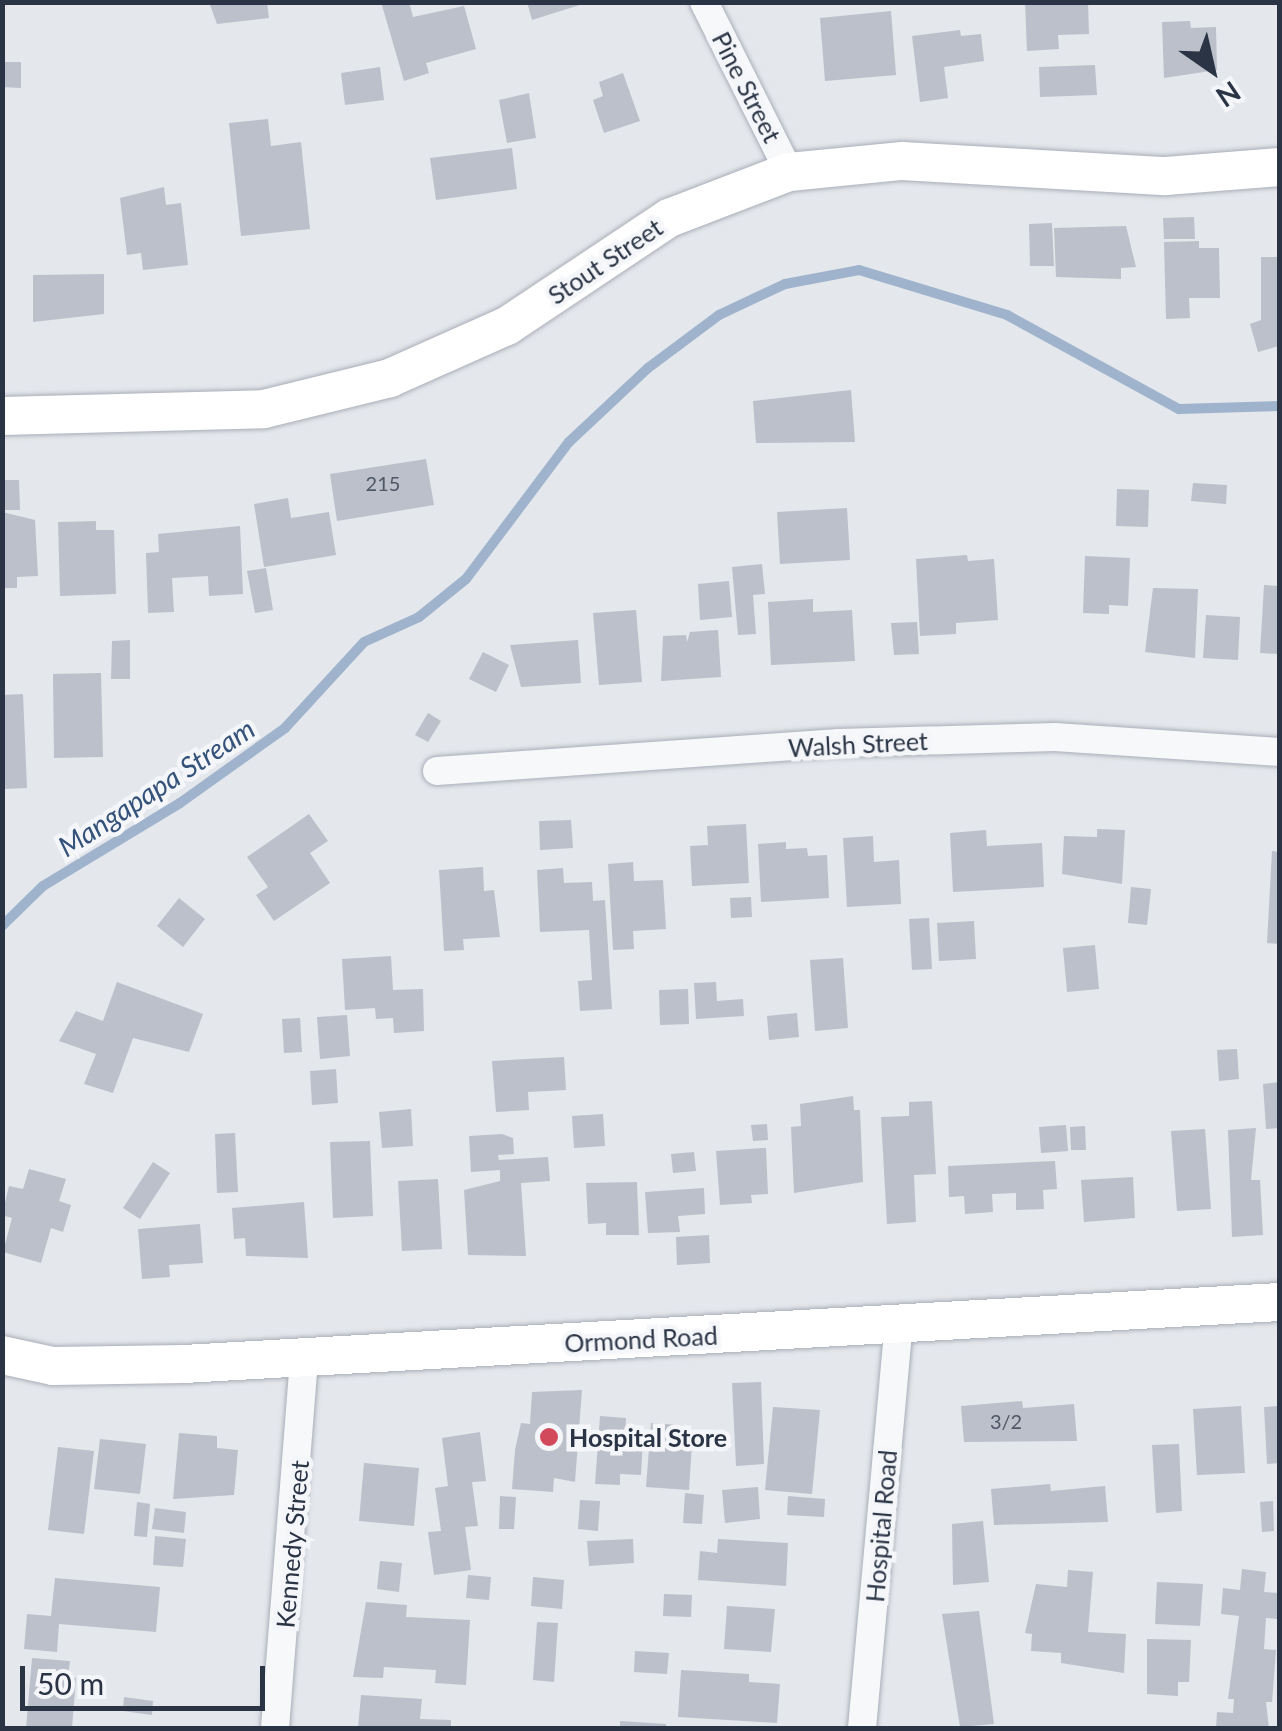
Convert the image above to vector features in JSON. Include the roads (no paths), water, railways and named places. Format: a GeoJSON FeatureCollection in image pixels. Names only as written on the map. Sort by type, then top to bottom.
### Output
{"type":"FeatureCollection","features":[{"type":"Feature","properties":{"kind":"street","name":"Pine Street"},"geometry":{"type":"LineString","coordinates":[[704,2],[788,172]]}},
{"type":"Feature","properties":{"kind":"street","name":"Stout Street"},"geometry":{"type":"LineString","coordinates":[[2,416],[264,409],[390,378],[507,326],[670,218],[788,172],[902,160],[1166,176],[1280,167]]}},
{"type":"Feature","properties":{"kind":"street","name":"Walsh Street"},"geometry":{"type":"LineString","coordinates":[[437,771],[839,744],[1055,737],[1280,752]]}},
{"type":"Feature","properties":{"kind":"street","name":"Ormond Road"},"geometry":{"type":"LineString","coordinates":[[2,1355],[53,1366],[304,1359],[1280,1302]]}},
{"type":"Feature","properties":{"kind":"street","name":"Hospital Road"},"geometry":{"type":"LineString","coordinates":[[862,1728],[899,1324]]}},
{"type":"Feature","properties":{"kind":"street","name":"Kennedy Street"},"geometry":{"type":"LineString","coordinates":[[275,1728],[304,1359]]}},
{"type":"Feature","properties":{"kind":"waterway","name":"Mangapapa Stream"},"geometry":{"type":"LineString","coordinates":[[2,926],[43,886],[180,803],[285,728],[364,642],[419,617],[466,579],[569,442],[648,368],[719,315],[785,284],[859,270],[1007,315],[1179,409],[1280,406]]}},
{"type":"Feature","properties":{"kind":"place","name":"Hospital Store"},"geometry":{"type":"Point","coordinates":[549,1437]}}]}
